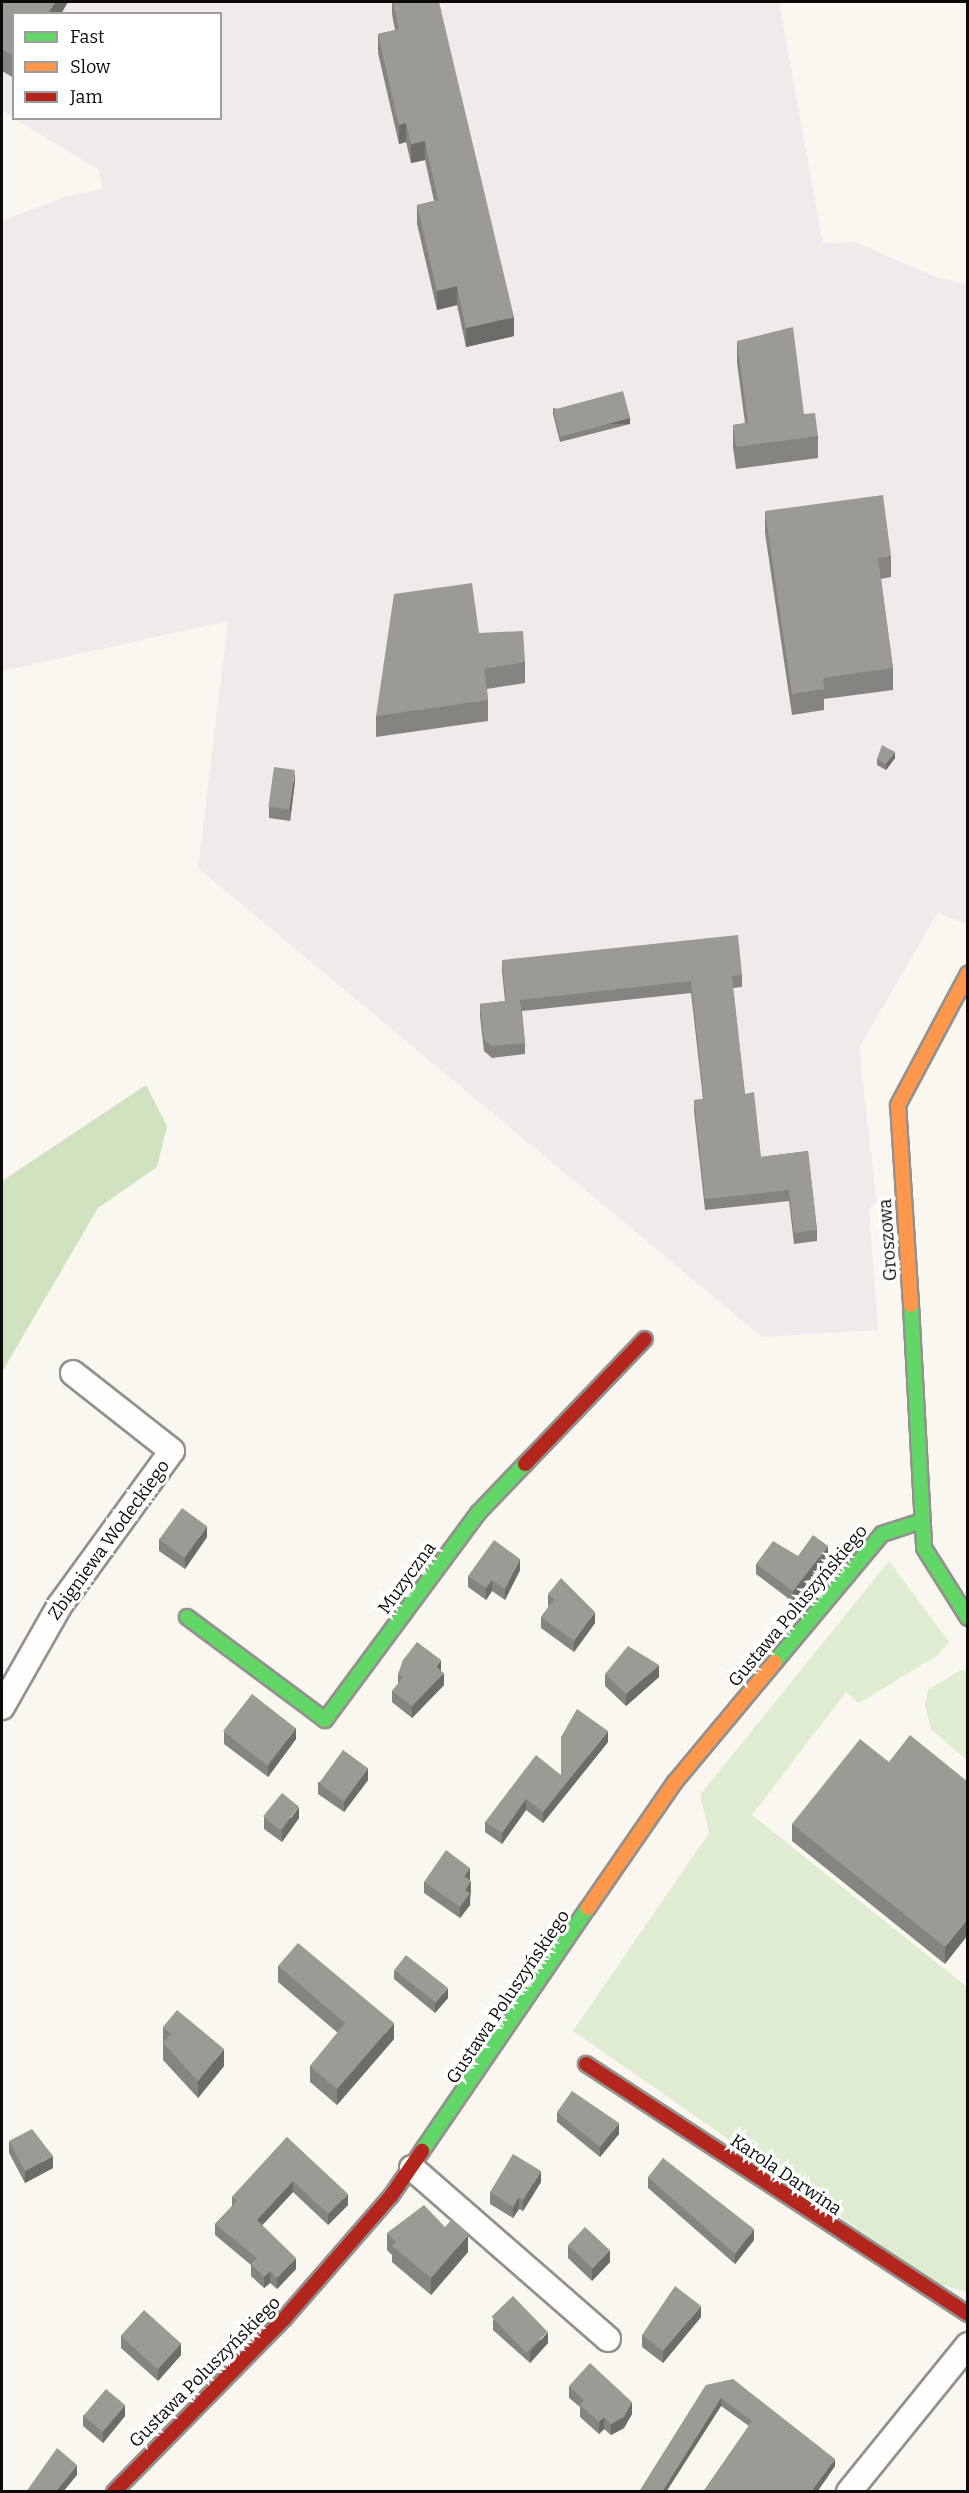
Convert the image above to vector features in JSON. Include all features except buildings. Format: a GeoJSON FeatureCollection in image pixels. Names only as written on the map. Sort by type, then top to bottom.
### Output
{"type":"FeatureCollection","features":[{"type":"Feature","properties":{"kind":"street","name":"Groszowa"},"geometry":{"type":"LineString","coordinates":[[968,974],[898,1105],[922,1476],[920,1522],[924,1548],[968,1618]]}},
{"type":"Feature","properties":{"kind":"street","name":"Muzyczna"},"geometry":{"type":"LineString","coordinates":[[187,1617],[325,1720],[478,1514],[645,1339]]}},
{"type":"Feature","properties":{"kind":"street","name":"Zbigniewa Wodeckiego"},"geometry":{"type":"LineString","coordinates":[[2,1707],[60,1605],[172,1451],[73,1373]]}},
{"type":"Feature","properties":{"kind":"street","name":"Gustawa Poluszyńskiego"},"geometry":{"type":"LineString","coordinates":[[114,2492],[284,2319],[412,2168],[675,1782],[882,1534],[920,1522]]}},
{"type":"Feature","properties":{"kind":"street","name":"Karola Darwina"},"geometry":{"type":"LineString","coordinates":[[586,2064],[968,2314]]}},
{"type":"Feature","properties":{"kind":"street"},"geometry":{"type":"LineString","coordinates":[[412,2168],[608,2339]]}},
{"type":"Feature","properties":{"kind":"street"},"geometry":{"type":"LineString","coordinates":[[849,2492],[968,2346]]}},
{"type":"Feature","properties":{"kind":"shaded area"},"geometry":{"type":"Polygon","coordinates":[[[2,2],[779,2],[823,244],[856,242],[935,277],[967,284],[967,925],[938,912],[859,1048],[877,1205],[869,1207],[878,1330],[762,1337],[198,868],[228,621],[2,671],[2,221],[67,196],[102,189],[99,170],[17,120],[222,120],[222,12],[12,12],[12,116],[2,110],[2,2]]]}},
{"type":"Feature","properties":{"kind":"green space"},"geometry":{"type":"Polygon","coordinates":[[[146,1085],[167,1126],[157,1167],[98,1208],[2,1372],[2,1181],[146,1085]]]}},
{"type":"Feature","properties":{"kind":"green space"},"geometry":{"type":"Polygon","coordinates":[[[889,1561],[949,1642],[938,1655],[859,1703],[846,1692],[752,1815],[967,1987],[967,2292],[935,2283],[573,2031],[709,1833],[700,1795],[889,1561]]]}},
{"type":"Feature","properties":{"kind":"green space"},"geometry":{"type":"Polygon","coordinates":[[[960,1670],[967,1670],[967,1760],[931,1729],[925,1705],[928,1690],[960,1670]]]}},
{"type":"Feature","properties":{"kind":"traffic: fast"},"geometry":{"type":"LineString","coordinates":[[911,1305],[924,1548],[968,1618]]}},
{"type":"Feature","properties":{"kind":"traffic: fast"},"geometry":{"type":"LineString","coordinates":[[187,1617],[325,1720],[478,1513],[525,1464]]}},
{"type":"Feature","properties":{"kind":"traffic: fast"},"geometry":{"type":"LineString","coordinates":[[775,1662],[882,1534],[920,1522]]}},
{"type":"Feature","properties":{"kind":"traffic: fast"},"geometry":{"type":"LineString","coordinates":[[422,2151],[588,1908]]}},
{"type":"Feature","properties":{"kind":"traffic: slow"},"geometry":{"type":"LineString","coordinates":[[911,1305],[898,1105],[968,974]]}},
{"type":"Feature","properties":{"kind":"traffic: slow"},"geometry":{"type":"LineString","coordinates":[[588,1908],[675,1782],[775,1662]]}},
{"type":"Feature","properties":{"kind":"traffic: jam"},"geometry":{"type":"LineString","coordinates":[[525,1464],[645,1339]]}},
{"type":"Feature","properties":{"kind":"traffic: jam"},"geometry":{"type":"LineString","coordinates":[[586,2064],[968,2314]]}},
{"type":"Feature","properties":{"kind":"traffic: jam"},"geometry":{"type":"LineString","coordinates":[[114,2492],[284,2319],[391,2196],[422,2151]]}}]}
